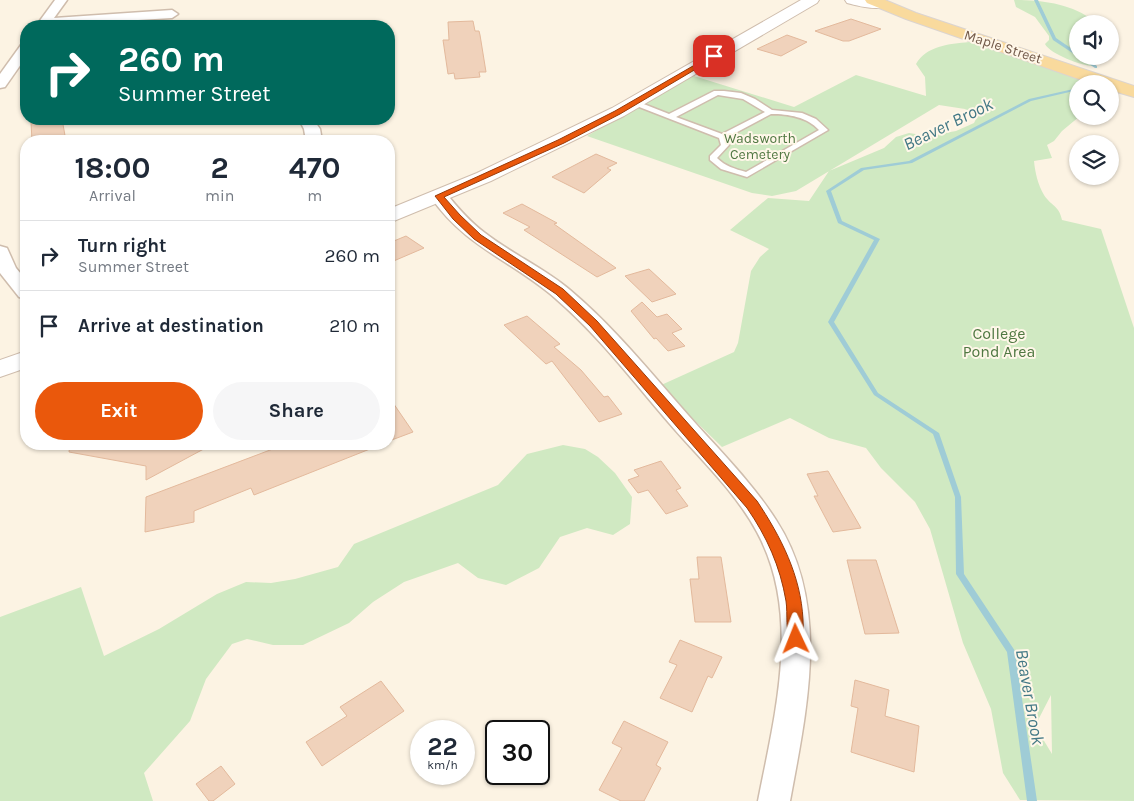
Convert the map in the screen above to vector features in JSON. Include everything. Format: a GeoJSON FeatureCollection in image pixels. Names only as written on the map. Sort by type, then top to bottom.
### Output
{"type":"FeatureCollection","features":[{"type":"Feature","properties":{"kind":"main road","name":"Maple Street"},"geometry":{"type":"LineString","coordinates":[[876,2],[1134,92]]}},
{"type":"Feature","properties":{"kind":"street"},"geometry":{"type":"LineString","coordinates":[[47,20],[61,0]]}},
{"type":"Feature","properties":{"kind":"street"},"geometry":{"type":"LineString","coordinates":[[852,0],[876,2]]}},
{"type":"Feature","properties":{"kind":"street"},"geometry":{"type":"LineString","coordinates":[[395,214],[561,141],[815,1]]}},
{"type":"Feature","properties":{"kind":"street"},"geometry":{"type":"LineString","coordinates":[[95,20],[172,14]]}},
{"type":"Feature","properties":{"kind":"street"},"geometry":{"type":"LineString","coordinates":[[0,84],[20,56]]}},
{"type":"Feature","properties":{"kind":"street"},"geometry":{"type":"LineString","coordinates":[[439,196],[478,237],[560,292],[594,324],[731,478],[769,530],[781,555],[790,583],[795,612],[796,639],[792,699],[774,801]]}},
{"type":"Feature","properties":{"kind":"street"},"geometry":{"type":"LineString","coordinates":[[0,252],[7,269],[20,285]]}},
{"type":"Feature","properties":{"kind":"street"},"geometry":{"type":"LineString","coordinates":[[0,369],[20,361]]}},
{"type":"Feature","properties":{"kind":"lane"},"geometry":{"type":"LineString","coordinates":[[670,117],[717,93],[729,93],[740,96],[765,106],[770,112]]}},
{"type":"Feature","properties":{"kind":"lane"},"geometry":{"type":"LineString","coordinates":[[633,103],[722,138],[725,145],[713,158],[723,167],[747,175],[824,130],[817,121],[784,111],[770,112],[722,138]]}},
{"type":"Feature","properties":{"kind":"green space"},"geometry":{"type":"Polygon","coordinates":[[[1014,0],[1054,3],[1085,15],[1069,15],[1069,60],[1048,48],[1045,44],[1049,40],[1049,36],[1035,17],[1016,7],[1014,0]]]}},
{"type":"Feature","properties":{"kind":"green space","name":"College Pond Area"},"geometry":{"type":"Polygon","coordinates":[[[969,42],[1072,75],[1069,75],[1069,125],[1054,141],[1047,145],[1052,158],[1034,161],[1042,191],[1047,199],[1057,208],[1062,220],[1101,229],[1134,328],[1134,801],[1020,800],[1003,773],[991,709],[963,643],[930,529],[915,502],[881,468],[866,448],[829,438],[790,418],[722,447],[659,386],[734,352],[738,343],[751,271],[760,257],[769,249],[730,230],[768,198],[809,201],[829,171],[796,191],[772,196],[752,193],[587,136],[665,90],[694,76],[794,107],[856,75],[926,96],[925,77],[916,64],[920,58],[939,47],[969,42]],[[939,105],[830,171],[884,148],[896,137],[909,133],[928,136],[956,131],[974,123],[977,117],[965,109],[939,105]],[[1051,695],[1035,726],[1052,754],[1051,695]]]}},
{"type":"Feature","properties":{"kind":"green space"},"geometry":{"type":"Polygon","coordinates":[[[563,445],[585,449],[598,457],[615,473],[632,497],[630,524],[613,535],[587,528],[560,537],[539,568],[506,585],[478,578],[458,563],[404,582],[373,602],[349,623],[303,645],[273,645],[247,639],[232,644],[206,679],[190,721],[144,773],[153,801],[0,801],[0,617],[81,587],[104,656],[159,629],[217,594],[246,582],[271,583],[295,579],[338,567],[354,544],[498,485],[527,454],[563,445]]]}},
{"type":"Feature","properties":{"kind":"building"},"geometry":{"type":"Polygon","coordinates":[[[851,19],[881,29],[849,41],[843,41],[815,31],[851,19]]]}},
{"type":"Feature","properties":{"kind":"building"},"geometry":{"type":"Polygon","coordinates":[[[473,21],[475,31],[479,31],[486,72],[479,72],[480,77],[455,79],[454,73],[448,74],[443,40],[449,40],[448,22],[473,21]]]}},
{"type":"Feature","properties":{"kind":"building"},"geometry":{"type":"Polygon","coordinates":[[[787,35],[807,42],[781,56],[757,49],[787,35]]]}},
{"type":"Feature","properties":{"kind":"building"},"geometry":{"type":"Polygon","coordinates":[[[31,125],[63,125],[65,135],[32,135],[31,125]]]}},
{"type":"Feature","properties":{"kind":"building"},"geometry":{"type":"Polygon","coordinates":[[[596,154],[617,163],[607,168],[611,170],[584,193],[552,177],[596,154]]]}},
{"type":"Feature","properties":{"kind":"building"},"geometry":{"type":"Polygon","coordinates":[[[522,204],[557,223],[554,224],[616,268],[597,277],[524,230],[530,227],[503,213],[522,204]]]}},
{"type":"Feature","properties":{"kind":"building"},"geometry":{"type":"Polygon","coordinates":[[[406,236],[424,248],[395,260],[395,241],[406,236]]]}},
{"type":"Feature","properties":{"kind":"building"},"geometry":{"type":"Polygon","coordinates":[[[649,269],[676,294],[652,302],[625,276],[649,269]]]}},
{"type":"Feature","properties":{"kind":"building"},"geometry":{"type":"Polygon","coordinates":[[[642,302],[657,317],[667,314],[682,329],[672,333],[685,346],[668,351],[656,338],[654,339],[631,311],[642,302]]]}},
{"type":"Feature","properties":{"kind":"building"},"geometry":{"type":"Polygon","coordinates":[[[527,316],[560,344],[554,347],[581,370],[604,397],[608,396],[622,414],[599,422],[552,361],[546,364],[504,325],[527,316]]]}},
{"type":"Feature","properties":{"kind":"building"},"geometry":{"type":"Polygon","coordinates":[[[395,406],[413,432],[395,439],[395,406]]]}},
{"type":"Feature","properties":{"kind":"building"},"geometry":{"type":"Polygon","coordinates":[[[69,450],[202,450],[146,480],[146,466],[69,452],[69,450]]]}},
{"type":"Feature","properties":{"kind":"building"},"geometry":{"type":"Polygon","coordinates":[[[270,450],[367,450],[254,495],[251,488],[194,511],[194,522],[145,532],[146,497],[270,450]]]}},
{"type":"Feature","properties":{"kind":"building"},"geometry":{"type":"Polygon","coordinates":[[[661,461],[681,488],[676,490],[688,506],[666,514],[648,490],[638,493],[628,480],[639,476],[634,470],[661,461]]]}},
{"type":"Feature","properties":{"kind":"building"},"geometry":{"type":"Polygon","coordinates":[[[828,471],[861,528],[833,532],[814,496],[818,496],[807,474],[828,471]]]}},
{"type":"Feature","properties":{"kind":"building"},"geometry":{"type":"Polygon","coordinates":[[[697,557],[721,557],[731,622],[695,622],[690,579],[699,579],[697,557]]]}},
{"type":"Feature","properties":{"kind":"building"},"geometry":{"type":"Polygon","coordinates":[[[847,560],[876,560],[899,633],[865,634],[847,560]]]}},
{"type":"Feature","properties":{"kind":"building"},"geometry":{"type":"Polygon","coordinates":[[[680,640],[722,657],[712,678],[708,676],[692,712],[660,698],[677,665],[669,662],[680,640]]]}},
{"type":"Feature","properties":{"kind":"building"},"geometry":{"type":"Polygon","coordinates":[[[855,680],[889,690],[885,716],[919,726],[914,772],[851,752],[858,708],[851,706],[855,680]]]}},
{"type":"Feature","properties":{"kind":"building"},"geometry":{"type":"Polygon","coordinates":[[[381,681],[404,711],[322,766],[306,742],[347,716],[340,707],[381,681]]]}},
{"type":"Feature","properties":{"kind":"building"},"geometry":{"type":"Polygon","coordinates":[[[624,721],[668,742],[656,765],[661,768],[644,801],[621,801],[599,790],[622,748],[612,743],[624,721]]]}},
{"type":"Feature","properties":{"kind":"building"},"geometry":{"type":"Polygon","coordinates":[[[221,766],[235,784],[213,801],[209,801],[196,784],[221,766]]]}},
{"type":"Feature","properties":{"kind":"waterway","name":"Beaver Brook"},"geometry":{"type":"LineString","coordinates":[[1036,0],[1054,39],[1069,49]]}},
{"type":"Feature","properties":{"kind":"waterway","name":"Beaver Brook"},"geometry":{"type":"LineString","coordinates":[[1032,801],[1011,651],[960,574],[958,497],[936,433],[876,394],[831,322],[877,239],[840,222],[828,191],[863,169],[910,162],[1030,100],[1069,91]]}},
{"type":"Feature","properties":{"kind":"route"},"geometry":{"type":"LineString","coordinates":[[714,56],[618,112],[561,141],[439,196],[478,237],[547,282],[571,301],[594,324],[752,504],[769,530],[781,555],[790,583],[795,612],[796,639]]}},
{"type":"Feature","properties":{"kind":"park label","name":"Wadsworth Cemetery"},"geometry":{"type":"Point","coordinates":[760,146]}}]}
